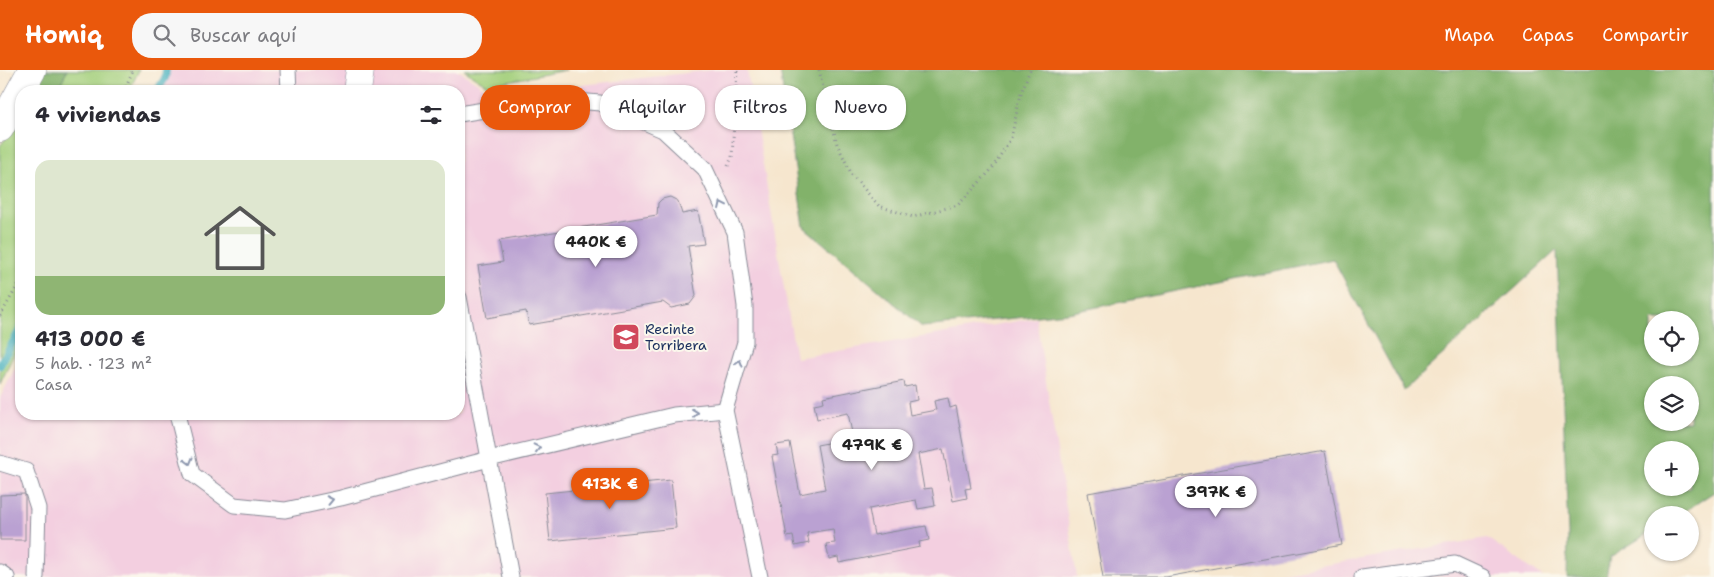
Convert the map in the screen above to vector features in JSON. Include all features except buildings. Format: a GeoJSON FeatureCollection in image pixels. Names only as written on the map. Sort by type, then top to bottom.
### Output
{"type":"FeatureCollection","features":[{"type":"Feature","properties":{"kind":"street"},"geometry":{"type":"LineString","coordinates":[[24,85],[32,70]]}},
{"type":"Feature","properties":{"kind":"street"},"geometry":{"type":"LineString","coordinates":[[358,85],[360,70]]}},
{"type":"Feature","properties":{"kind":"street"},"geometry":{"type":"LineString","coordinates":[[0,128],[15,101]]}},
{"type":"Feature","properties":{"kind":"lane"},"geometry":{"type":"LineString","coordinates":[[288,70],[289,85]]}},
{"type":"Feature","properties":{"kind":"lane"},"geometry":{"type":"LineString","coordinates":[[465,113],[552,99],[600,103],[663,130],[705,169],[734,232],[745,306],[745,342],[725,410],[760,577]]}},
{"type":"Feature","properties":{"kind":"lane"},"geometry":{"type":"LineString","coordinates":[[465,329],[511,577]]}},
{"type":"Feature","properties":{"kind":"lane"},"geometry":{"type":"LineString","coordinates":[[178,420],[192,474],[234,505],[285,510],[341,498],[489,459],[674,415],[725,410]]}},
{"type":"Feature","properties":{"kind":"lane"},"geometry":{"type":"LineString","coordinates":[[0,463],[26,471],[38,508],[36,577]]}},
{"type":"Feature","properties":{"kind":"lane"},"geometry":{"type":"LineString","coordinates":[[1362,577],[1454,564],[1483,577]]}},
{"type":"Feature","properties":{"kind":"lane"},"geometry":{"type":"LineString","coordinates":[[0,572],[7,577]]}},
{"type":"Feature","properties":{"kind":"path"},"geometry":{"type":"LineString","coordinates":[[127,85],[133,70]]}},
{"type":"Feature","properties":{"kind":"path"},"geometry":{"type":"LineString","coordinates":[[716,192],[732,157],[736,70]]}},
{"type":"Feature","properties":{"kind":"path"},"geometry":{"type":"LineString","coordinates":[[818,70],[837,144],[852,175],[879,206],[913,217],[958,205],[992,169],[1011,138],[1021,93],[1030,70]]}},
{"type":"Feature","properties":{"kind":"path"},"geometry":{"type":"LineString","coordinates":[[0,316],[15,290]]}},
{"type":"Feature","properties":{"kind":"shaded area","name":"Recinte Torribera"},"geometry":{"type":"Polygon","coordinates":[[[164,70],[458,70],[481,85],[480,130],[590,130],[590,85],[582,85],[712,70],[747,70],[750,85],[715,85],[715,130],[757,130],[796,358],[1036,318],[1077,577],[0,577],[0,398],[15,368],[15,420],[465,420],[465,85],[157,85],[164,70]]]}},
{"type":"Feature","properties":{"kind":"shaded area"},"geometry":{"type":"Polygon","coordinates":[[[1487,538],[1543,577],[1255,577],[1487,538]]]}},
{"type":"Feature","properties":{"kind":"green space"},"geometry":{"type":"Polygon","coordinates":[[[41,70],[67,70],[60,85],[35,85],[41,70]]]}},
{"type":"Feature","properties":{"kind":"green space"},"geometry":{"type":"Polygon","coordinates":[[[67,70],[139,70],[132,85],[60,85],[67,70]]]}},
{"type":"Feature","properties":{"kind":"green space"},"geometry":{"type":"Polygon","coordinates":[[[464,70],[566,70],[487,85],[464,70]]]}},
{"type":"Feature","properties":{"kind":"green space"},"geometry":{"type":"Polygon","coordinates":[[[780,70],[1714,70],[1714,492],[1693,506],[1644,506],[1644,536],[1610,557],[1606,577],[1567,577],[1568,533],[1557,250],[1404,390],[1333,259],[1068,313],[922,327],[804,227],[789,130],[806,130],[806,85],[782,85],[780,70]]]}},
{"type":"Feature","properties":{"kind":"green space"},"geometry":{"type":"Polygon","coordinates":[[[15,125],[15,352],[0,384],[0,146],[15,125]]]}},
{"type":"Feature","properties":{"kind":"waterway"},"geometry":{"type":"LineString","coordinates":[[161,85],[165,78],[166,70]]}},
{"type":"Feature","properties":{"kind":"waterway"},"geometry":{"type":"LineString","coordinates":[[0,365],[15,339]]}},
{"type":"Feature","properties":{"kind":"place","name":"Recinte Torribera"},"geometry":{"type":"Point","coordinates":[626,337]}}]}
